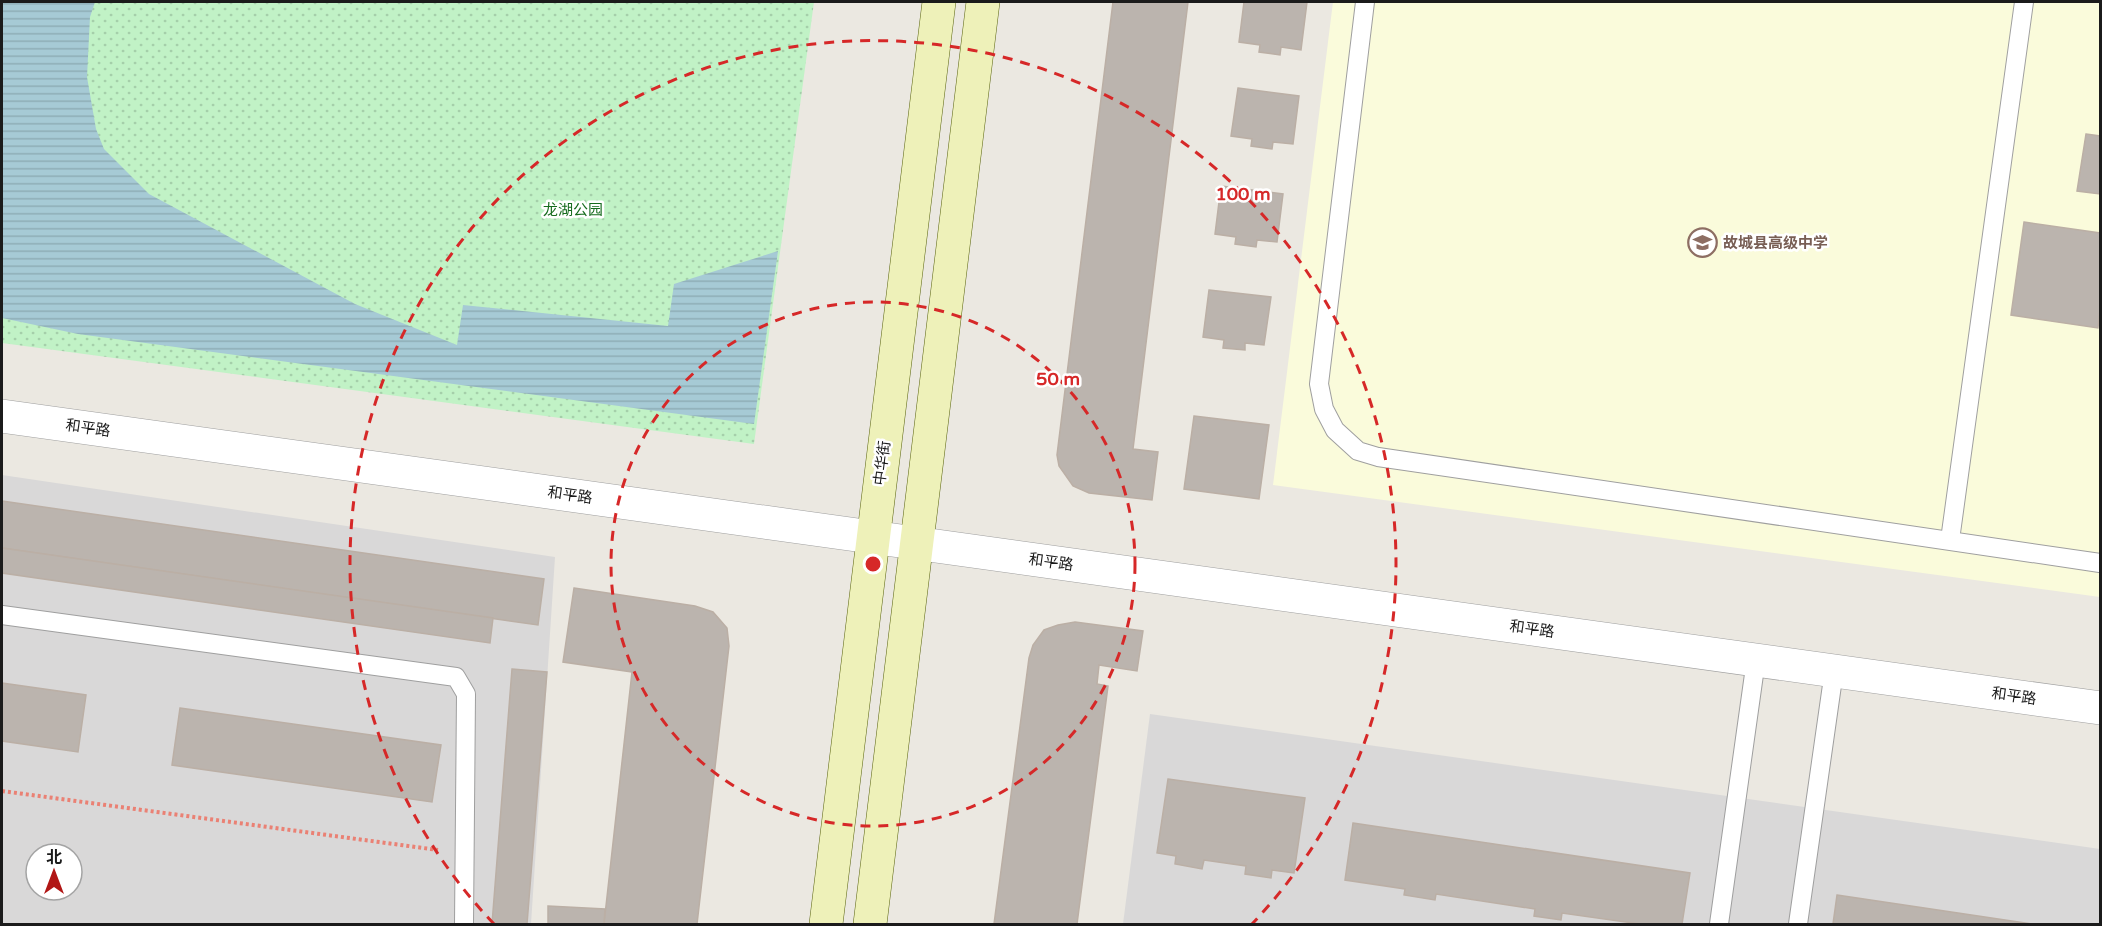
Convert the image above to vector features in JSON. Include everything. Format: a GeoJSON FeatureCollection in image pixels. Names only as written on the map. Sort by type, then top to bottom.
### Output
{"type":"FeatureCollection","features":[{"type":"Feature","properties":{"kind":"main road","name":"中华街"},"geometry":{"type":"LineString","coordinates":[[826,924],[939,2]]}},
{"type":"Feature","properties":{"kind":"main road"},"geometry":{"type":"LineString","coordinates":[[870,924],[983,2]]}},
{"type":"Feature","properties":{"kind":"street","name":"和平路"},"geometry":{"type":"LineString","coordinates":[[2,416],[2100,708]]}},
{"type":"Feature","properties":{"kind":"lane"},"geometry":{"type":"LineString","coordinates":[[1365,2],[1319,384],[1324,409],[1335,430],[1358,451],[1378,458],[2100,562]]}},
{"type":"Feature","properties":{"kind":"lane"},"geometry":{"type":"LineString","coordinates":[[1950,540],[2024,2]]}},
{"type":"Feature","properties":{"kind":"lane"},"geometry":{"type":"LineString","coordinates":[[2,615],[456,677],[466,694],[464,924]]}},
{"type":"Feature","properties":{"kind":"lane"},"geometry":{"type":"LineString","coordinates":[[1719,924],[1756,660]]}},
{"type":"Feature","properties":{"kind":"lane"},"geometry":{"type":"LineString","coordinates":[[1798,924],[1834,671]]}},
{"type":"Feature","properties":{"kind":"path"},"geometry":{"type":"LineString","coordinates":[[2,791],[465,854]]}},
{"type":"Feature","properties":{"kind":"shaded area","name":"故城县高级中学"},"geometry":{"type":"Polygon","coordinates":[[[1333,2],[2100,2],[2100,597],[1273,485],[1333,2]]]}},
{"type":"Feature","properties":{"kind":"shaded area"},"geometry":{"type":"Polygon","coordinates":[[[2,475],[555,557],[531,924],[2,924],[2,475]]]}},
{"type":"Feature","properties":{"kind":"shaded area"},"geometry":{"type":"Polygon","coordinates":[[[1150,714],[2100,849],[2100,924],[1123,924],[1150,714]]]}},
{"type":"Feature","properties":{"kind":"green space","name":"龙湖公园"},"geometry":{"type":"Polygon","coordinates":[[[2,2],[814,2],[754,444],[2,343],[2,2]]]}},
{"type":"Feature","properties":{"kind":"water"},"geometry":{"type":"Polygon","coordinates":[[[2,2],[95,2],[90,17],[87,77],[96,129],[104,149],[149,194],[355,304],[457,345],[463,305],[668,326],[674,284],[778,251],[754,424],[78,334],[2,318],[2,2]]]}},
{"type":"Feature","properties":{"kind":"building"},"geometry":{"type":"Polygon","coordinates":[[[1113,2],[1188,2],[1133,449],[1158,452],[1152,500],[1089,493],[1073,486],[1059,466],[1057,455],[1113,2]]]}},
{"type":"Feature","properties":{"kind":"building"},"geometry":{"type":"Polygon","coordinates":[[[1244,2],[1307,2],[1301,50],[1281,47],[1280,55],[1259,52],[1260,45],[1239,42],[1244,2]]]}},
{"type":"Feature","properties":{"kind":"building"},"geometry":{"type":"Polygon","coordinates":[[[1238,88],[1299,96],[1293,144],[1273,142],[1272,149],[1251,146],[1252,139],[1231,136],[1238,88]]]}},
{"type":"Feature","properties":{"kind":"building"},"geometry":{"type":"Polygon","coordinates":[[[2086,134],[2100,136],[2100,194],[2077,191],[2086,134]]]}},
{"type":"Feature","properties":{"kind":"building"},"geometry":{"type":"Polygon","coordinates":[[[1221,186],[1283,194],[1277,242],[1257,240],[1256,247],[1235,244],[1236,237],[1215,234],[1221,186]]]}},
{"type":"Feature","properties":{"kind":"building"},"geometry":{"type":"Polygon","coordinates":[[[2024,222],[2100,233],[2098,328],[2011,315],[2024,222]]]}},
{"type":"Feature","properties":{"kind":"building"},"geometry":{"type":"Polygon","coordinates":[[[1209,290],[1271,297],[1264,345],[1245,343],[1245,350],[1223,348],[1224,340],[1203,337],[1209,290]]]}},
{"type":"Feature","properties":{"kind":"building"},"geometry":{"type":"Polygon","coordinates":[[[1194,416],[1269,425],[1259,499],[1184,489],[1194,416]]]}},
{"type":"Feature","properties":{"kind":"building"},"geometry":{"type":"Polygon","coordinates":[[[2,501],[544,579],[538,625],[2,548],[2,501]]]}},
{"type":"Feature","properties":{"kind":"building"},"geometry":{"type":"Polygon","coordinates":[[[2,548],[493,618],[490,643],[2,573],[2,548]]]}},
{"type":"Feature","properties":{"kind":"building"},"geometry":{"type":"Polygon","coordinates":[[[574,588],[695,606],[713,612],[727,628],[729,646],[697,924],[604,924],[632,672],[563,662],[574,588]]]}},
{"type":"Feature","properties":{"kind":"building"},"geometry":{"type":"Polygon","coordinates":[[[1075,622],[1143,631],[1137,671],[1099,665],[1097,684],[1108,686],[1077,924],[994,924],[1029,658],[1033,645],[1044,630],[1075,622]]]}},
{"type":"Feature","properties":{"kind":"building"},"geometry":{"type":"Polygon","coordinates":[[[512,669],[547,672],[527,924],[492,924],[512,669]]]}},
{"type":"Feature","properties":{"kind":"building"},"geometry":{"type":"Polygon","coordinates":[[[2,683],[86,695],[78,752],[2,741],[2,683]]]}},
{"type":"Feature","properties":{"kind":"building"},"geometry":{"type":"Polygon","coordinates":[[[180,708],[441,745],[432,802],[172,765],[180,708]]]}},
{"type":"Feature","properties":{"kind":"building"},"geometry":{"type":"Polygon","coordinates":[[[1168,779],[1305,798],[1294,873],[1272,870],[1271,878],[1245,874],[1246,866],[1204,860],[1202,869],[1175,864],[1176,856],[1157,853],[1168,779]]]}},
{"type":"Feature","properties":{"kind":"building"},"geometry":{"type":"Polygon","coordinates":[[[1353,823],[1690,873],[1682,924],[1640,924],[1562,913],[1561,920],[1534,916],[1535,909],[1436,894],[1435,900],[1404,895],[1405,889],[1345,880],[1353,823]]]}},
{"type":"Feature","properties":{"kind":"building"},"geometry":{"type":"Polygon","coordinates":[[[1837,895],[2032,924],[1833,924],[1837,895]]]}},
{"type":"Feature","properties":{"kind":"building"},"geometry":{"type":"Polygon","coordinates":[[[548,906],[605,909],[604,924],[548,924],[548,906]]]}},
{"type":"Feature","properties":{"kind":"place","name":"故城县高级中学"},"geometry":{"type":"Point","coordinates":[1702,243]}}]}
